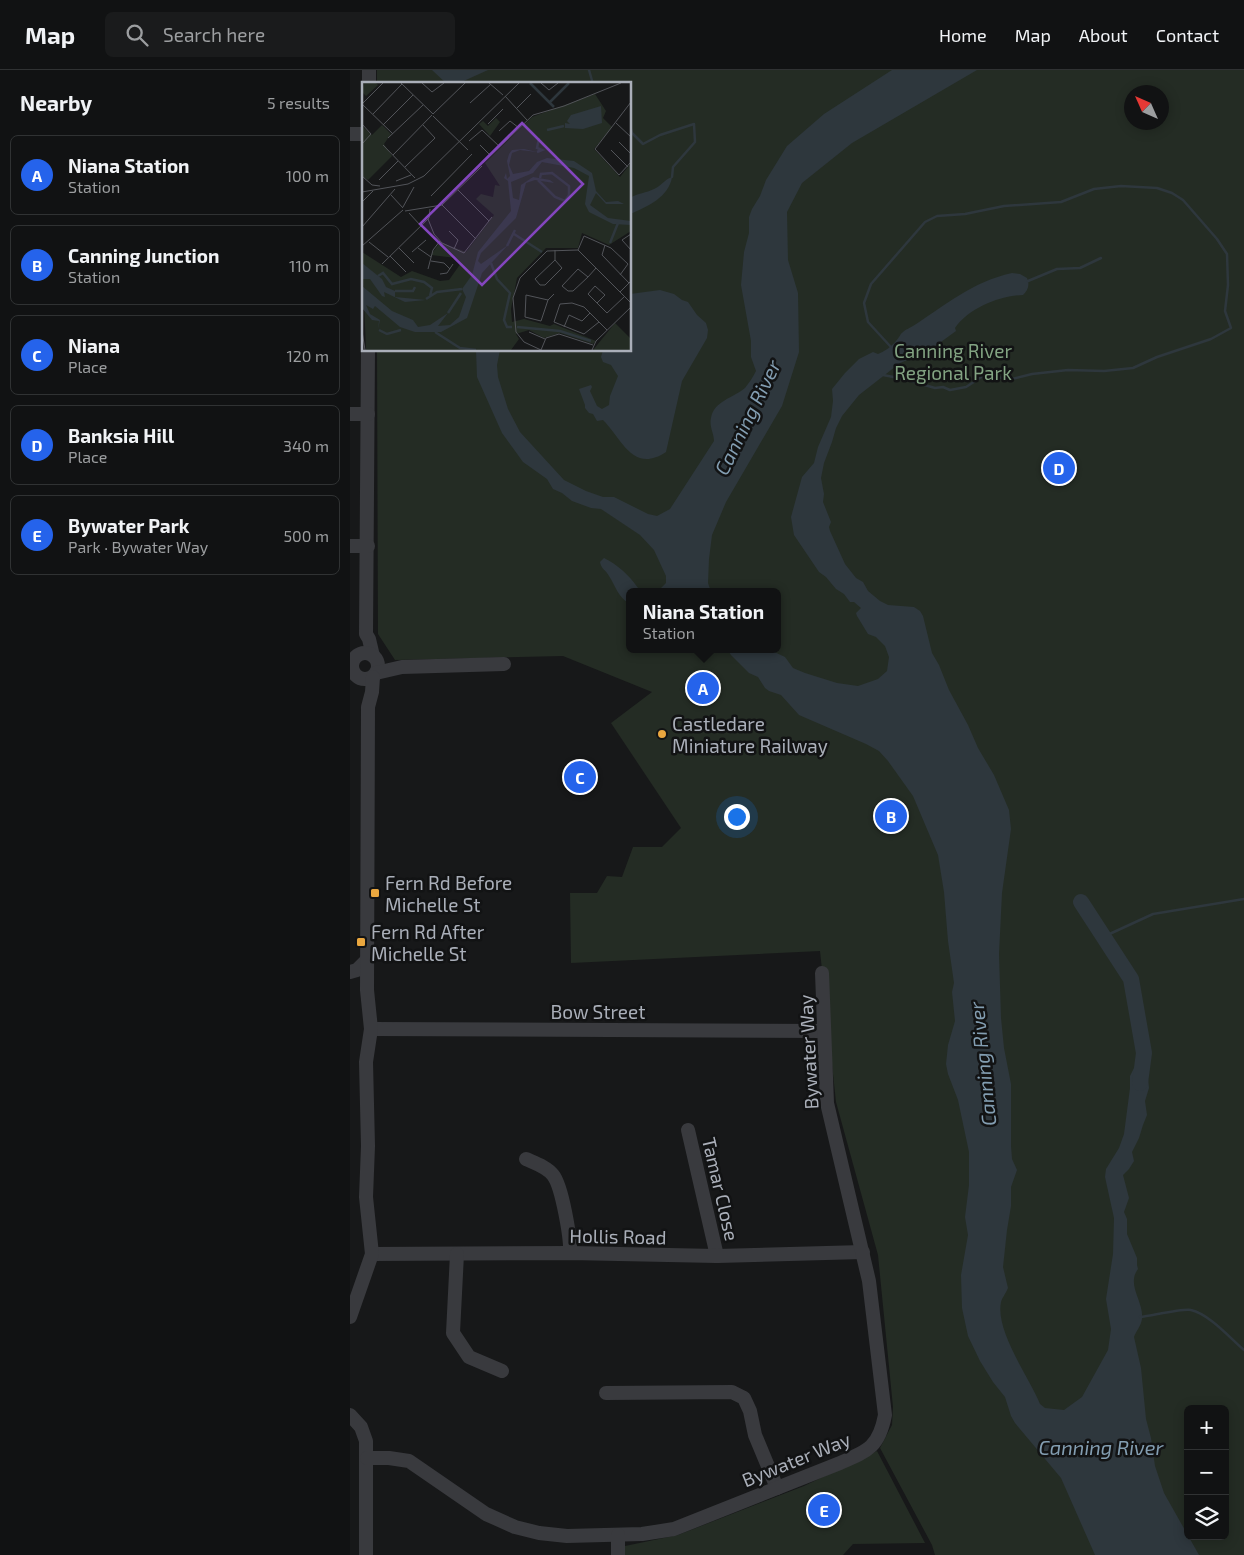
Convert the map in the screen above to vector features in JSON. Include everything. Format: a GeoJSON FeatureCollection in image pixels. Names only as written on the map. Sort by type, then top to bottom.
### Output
{"type":"FeatureCollection","features":[{"type":"Feature","properties":{"kind":"street"},"geometry":{"type":"LineString","coordinates":[[350,1317],[372,1254],[366,1197],[368,1146],[366,1062],[371,1029],[367,990],[368,707],[362,692],[362,640],[366,634],[368,546],[368,351]]}},
{"type":"Feature","properties":{"kind":"street"},"geometry":{"type":"LineString","coordinates":[[350,414],[368,414]]}},
{"type":"Feature","properties":{"kind":"street"},"geometry":{"type":"LineString","coordinates":[[350,546],[368,546]]}},
{"type":"Feature","properties":{"kind":"street"},"geometry":{"type":"LineString","coordinates":[[363,666],[392,663],[402,667],[504,664]]}},
{"type":"Feature","properties":{"kind":"street"},"geometry":{"type":"LineString","coordinates":[[353,971],[368,959]]}},
{"type":"Feature","properties":{"kind":"street","name":"Bywater Way"},"geometry":{"type":"LineString","coordinates":[[367,1458],[389,1458],[409,1461],[486,1514],[516,1528],[567,1536],[618,1535],[642,1534],[674,1529],[862,1454],[873,1446],[882,1430],[885,1415],[869,1281],[826,1103],[822,973]]}},
{"type":"Feature","properties":{"kind":"street","name":"Bow Street"},"geometry":{"type":"LineString","coordinates":[[371,1029],[824,1031]]}},
{"type":"Feature","properties":{"kind":"street","name":"Tamar Close"},"geometry":{"type":"LineString","coordinates":[[688,1130],[717,1256]]}},
{"type":"Feature","properties":{"kind":"street"},"geometry":{"type":"LineString","coordinates":[[526,1159],[548,1170],[556,1181],[570,1234],[570,1254]]}},
{"type":"Feature","properties":{"kind":"street","name":"Hollis Road"},"geometry":{"type":"LineString","coordinates":[[372,1254],[717,1256],[863,1252]]}},
{"type":"Feature","properties":{"kind":"street"},"geometry":{"type":"LineString","coordinates":[[457,1254],[453,1333],[469,1357],[502,1371]]}},
{"type":"Feature","properties":{"kind":"street"},"geometry":{"type":"LineString","coordinates":[[606,1393],[732,1392],[744,1398],[750,1411],[755,1436],[776,1488]]}},
{"type":"Feature","properties":{"kind":"street"},"geometry":{"type":"LineString","coordinates":[[350,1415],[361,1427],[366,1442],[366,1555]]}},
{"type":"Feature","properties":{"kind":"street"},"geometry":{"type":"LineString","coordinates":[[618,1535],[618,1555]]}},
{"type":"Feature","properties":{"kind":"green space","name":"Canning River Regional Park"},"geometry":{"type":"Polygon","coordinates":[[[377,70],[1244,70],[1244,1555],[935,1555],[932,1545],[880,1448],[892,1425],[893,1407],[878,1255],[836,1102],[820,951],[571,963],[570,893],[597,893],[607,876],[622,877],[633,847],[662,847],[681,828],[611,723],[652,692],[563,656],[395,660],[378,634],[377,351],[631,351],[631,82],[377,82],[377,70]]]}},
{"type":"Feature","properties":{"kind":"green space"},"geometry":{"type":"Polygon","coordinates":[[[877,1451],[925,1543],[853,1544],[843,1555],[625,1555],[625,1546],[678,1535],[804,1486],[877,1451]]]}},
{"type":"Feature","properties":{"kind":"water"},"geometry":{"type":"Polygon","coordinates":[[[432,70],[488,70],[461,82],[445,82],[432,70]]]}},
{"type":"Feature","properties":{"kind":"water","name":"Canning River"},"geometry":{"type":"Polygon","coordinates":[[[892,70],[977,70],[852,143],[802,183],[787,212],[788,260],[798,293],[799,352],[782,406],[726,502],[712,535],[709,559],[708,583],[710,588],[661,588],[666,583],[666,576],[654,550],[640,535],[601,509],[591,508],[572,501],[553,489],[547,479],[523,462],[502,433],[477,377],[476,351],[500,351],[497,365],[498,377],[508,409],[520,432],[564,480],[603,497],[614,497],[648,514],[657,516],[670,509],[714,441],[711,424],[713,412],[725,400],[745,388],[756,371],[751,357],[751,341],[741,285],[744,252],[749,233],[749,217],[752,209],[760,196],[766,180],[787,146],[824,114],[892,70]]]}},
{"type":"Feature","properties":{"kind":"water"},"geometry":{"type":"Polygon","coordinates":[[[672,177],[667,190],[662,196],[631,214],[631,198],[654,189],[672,177]]]}},
{"type":"Feature","properties":{"kind":"water","name":"Canning River"},"geometry":{"type":"Polygon","coordinates":[[[1012,273],[1020,274],[1027,278],[1028,287],[1023,295],[1004,298],[976,309],[961,321],[955,328],[956,331],[934,347],[920,350],[912,358],[900,363],[859,395],[842,416],[824,463],[821,478],[824,494],[823,502],[831,522],[830,531],[845,564],[856,578],[863,582],[868,591],[880,601],[888,605],[914,607],[920,611],[923,616],[932,653],[978,748],[994,775],[1009,810],[1011,829],[1002,893],[999,954],[1001,1018],[1004,1048],[1011,1084],[1012,1159],[1017,1170],[1011,1187],[1011,1206],[1003,1267],[1008,1288],[1001,1302],[1001,1314],[1003,1326],[1014,1354],[1040,1404],[1045,1408],[1064,1410],[1082,1397],[1108,1350],[1111,1329],[1106,1299],[1113,1254],[1114,1218],[1105,1177],[1106,1169],[1119,1148],[1124,1134],[1130,1076],[1136,1064],[1143,1063],[1147,1069],[1149,1088],[1145,1101],[1147,1115],[1132,1152],[1134,1161],[1123,1175],[1129,1198],[1124,1212],[1127,1219],[1127,1234],[1137,1258],[1138,1269],[1134,1281],[1142,1312],[1142,1319],[1134,1337],[1141,1368],[1146,1419],[1155,1466],[1164,1493],[1184,1528],[1184,1540],[1191,1540],[1199,1555],[1095,1555],[1061,1478],[1015,1423],[1005,1397],[980,1361],[968,1336],[962,1308],[961,1275],[968,1235],[965,1217],[969,1185],[969,1152],[958,1100],[946,1064],[948,1045],[955,1021],[952,992],[954,983],[938,855],[913,796],[879,751],[799,715],[781,695],[765,688],[758,677],[749,673],[730,653],[776,653],[785,657],[793,668],[805,673],[837,683],[858,686],[878,679],[887,671],[889,657],[885,646],[876,637],[868,634],[856,613],[861,608],[854,602],[850,602],[844,594],[836,589],[819,572],[794,535],[791,517],[802,477],[814,463],[818,447],[831,417],[832,389],[845,373],[859,359],[873,352],[878,354],[885,350],[904,331],[984,282],[1012,273]]]}},
{"type":"Feature","properties":{"kind":"water"},"geometry":{"type":"Polygon","coordinates":[[[660,290],[674,294],[688,302],[697,315],[706,323],[708,330],[707,338],[682,381],[666,452],[655,458],[645,459],[637,457],[629,451],[603,420],[597,421],[593,414],[589,413],[585,408],[579,389],[591,385],[590,391],[597,406],[602,409],[609,405],[610,396],[618,376],[611,365],[603,362],[601,357],[603,351],[631,351],[631,294],[660,290]]]}},
{"type":"Feature","properties":{"kind":"water"},"geometry":{"type":"Polygon","coordinates":[[[604,558],[614,564],[638,588],[626,588],[626,601],[620,595],[600,562],[604,558]]]}},
{"type":"Feature","properties":{"kind":"waterway"},"geometry":{"type":"LineString","coordinates":[[589,70],[592,82]]}},
{"type":"Feature","properties":{"kind":"waterway"},"geometry":{"type":"LineString","coordinates":[[631,129],[632,133],[643,144],[660,135],[694,124],[695,142],[673,167],[672,177]]}},
{"type":"Feature","properties":{"kind":"waterway"},"geometry":{"type":"LineString","coordinates":[[883,375],[950,390],[966,387],[983,376],[992,375],[1008,380],[1032,374],[1068,370],[1104,371],[1133,368],[1157,357],[1211,339],[1231,328],[1225,311],[1228,285],[1227,254],[1217,239],[1183,200],[1172,193],[1157,188],[1121,186],[1094,189],[1061,202],[1004,206],[965,214],[937,216],[925,222],[871,284],[864,303],[868,322],[890,346]]}},
{"type":"Feature","properties":{"kind":"waterway"},"geometry":{"type":"LineString","coordinates":[[1028,281],[1057,269],[1080,268],[1101,258]]}},
{"type":"Feature","properties":{"kind":"waterway"},"geometry":{"type":"LineString","coordinates":[[1103,937],[1153,914],[1244,899]]}},
{"type":"Feature","properties":{"kind":"waterway"},"geometry":{"type":"LineString","coordinates":[[1081,902],[1131,979],[1144,1053],[1140,1083]]}},
{"type":"Feature","properties":{"kind":"waterway"},"geometry":{"type":"LineString","coordinates":[[1140,1317],[1181,1310],[1198,1312],[1212,1321],[1244,1350]]}},
{"type":"Feature","properties":{"kind":"place","name":"Banksia Hill"},"geometry":{"type":"Point","coordinates":[1059,468]}},
{"type":"Feature","properties":{"kind":"place","name":"Niana Station"},"geometry":{"type":"Point","coordinates":[703,688]}},
{"type":"Feature","properties":{"kind":"place","name":"Castledare Miniature Railway"},"geometry":{"type":"Point","coordinates":[662,734]}},
{"type":"Feature","properties":{"kind":"place","name":"Niana"},"geometry":{"type":"Point","coordinates":[580,777]}},
{"type":"Feature","properties":{"kind":"place","name":"Canning Junction"},"geometry":{"type":"Point","coordinates":[891,816]}},
{"type":"Feature","properties":{"kind":"place","name":"Fern Rd Before Michelle St"},"geometry":{"type":"Point","coordinates":[375,893]}},
{"type":"Feature","properties":{"kind":"place","name":"Fern Rd After Michelle St"},"geometry":{"type":"Point","coordinates":[361,942]}},
{"type":"Feature","properties":{"kind":"place","name":"Bywater Park"},"geometry":{"type":"Point","coordinates":[824,1510]}}]}
